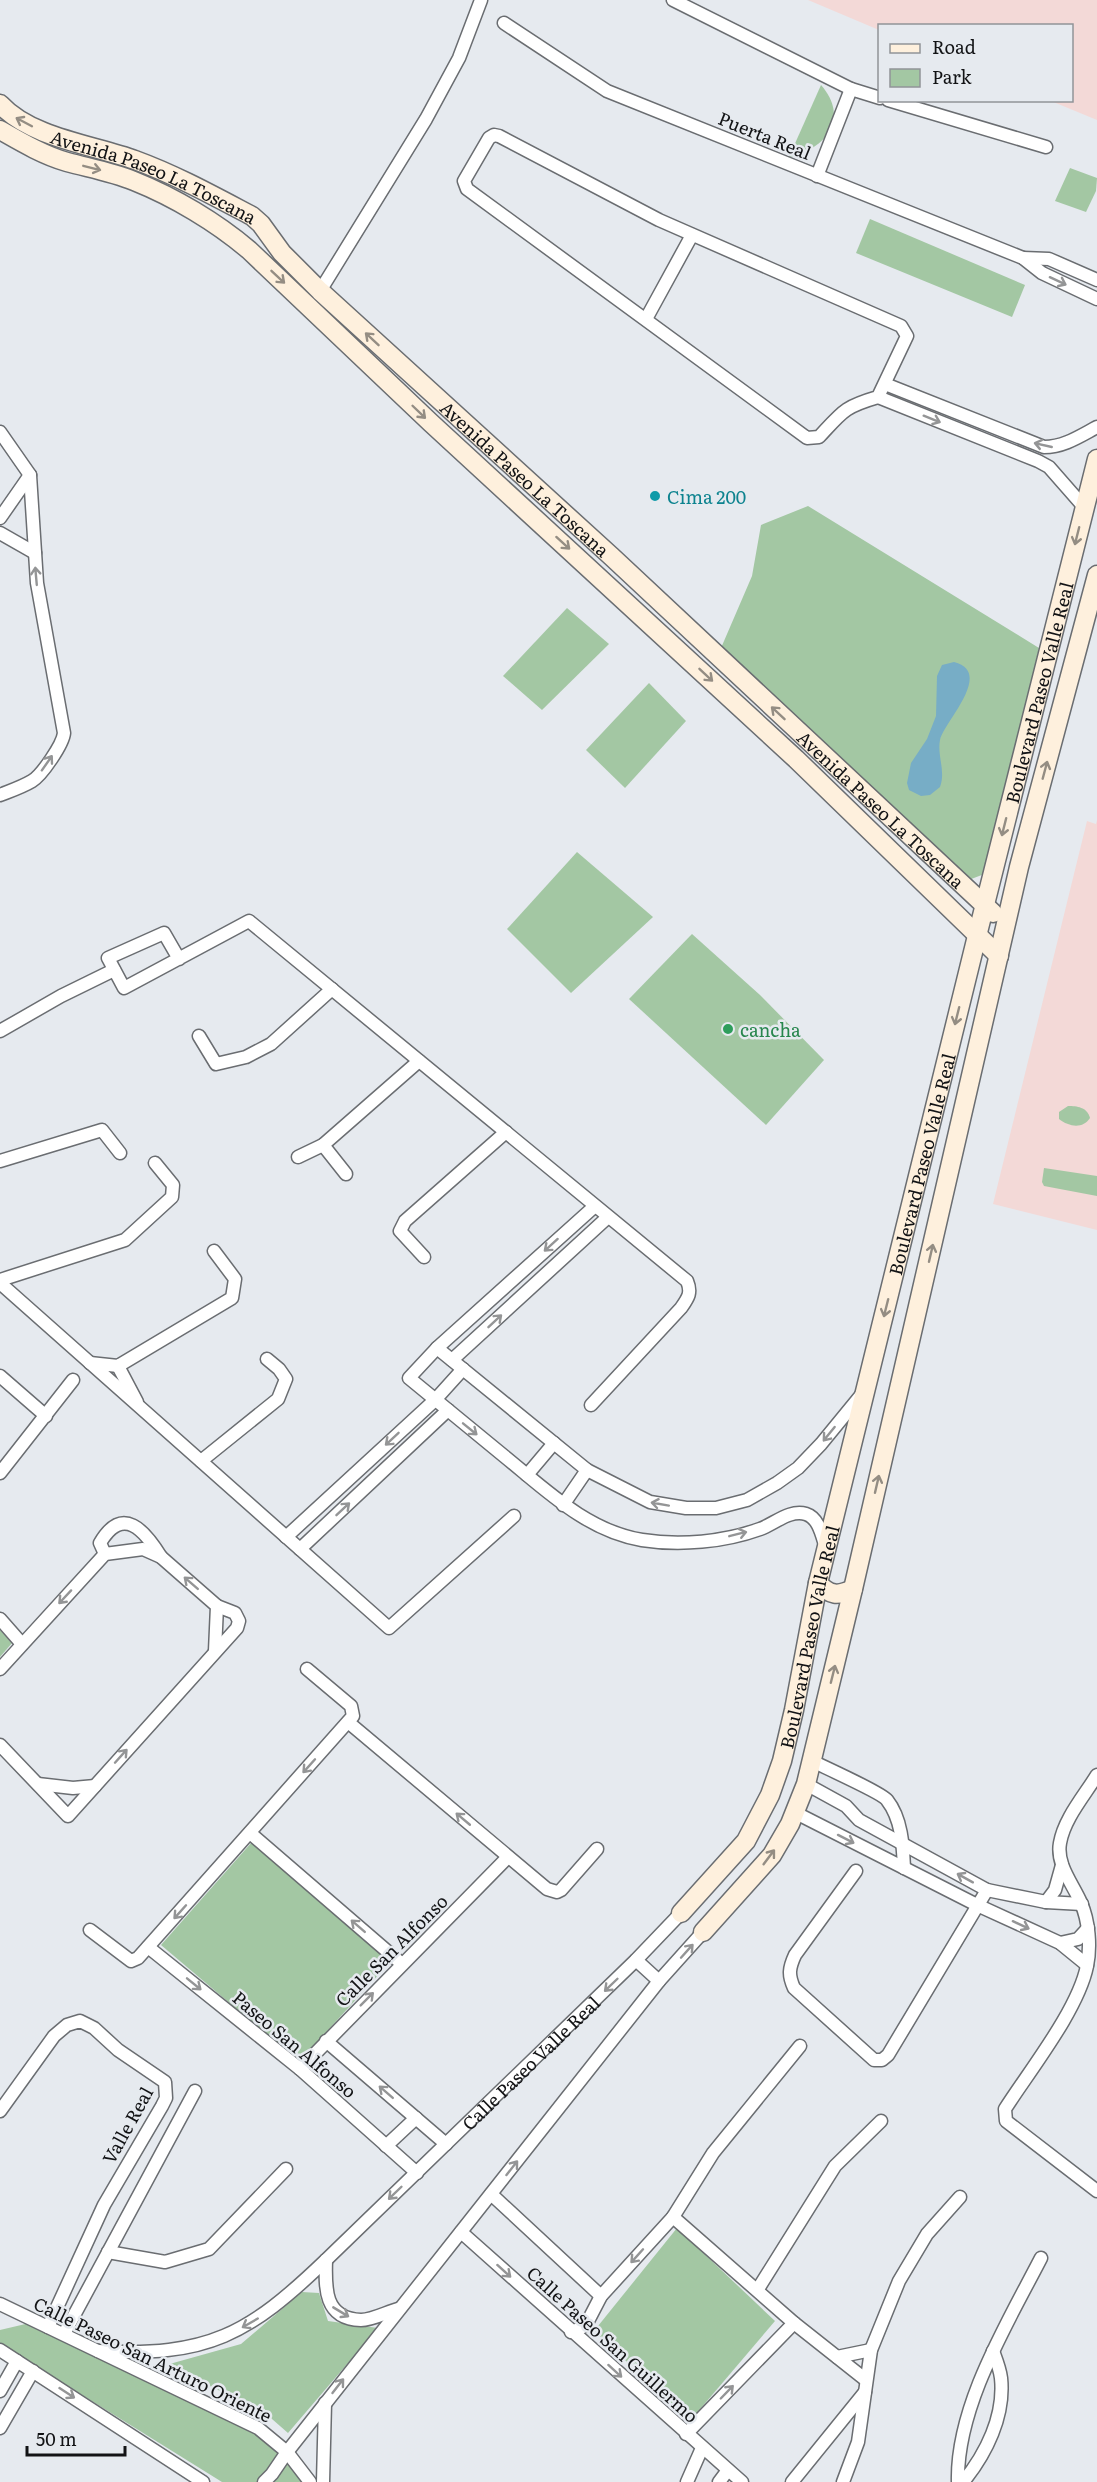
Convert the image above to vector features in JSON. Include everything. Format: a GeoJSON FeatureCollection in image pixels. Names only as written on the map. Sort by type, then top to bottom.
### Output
{"type":"FeatureCollection","features":[{"type":"Feature","properties":{"kind":"street"},"geometry":{"type":"LineString","coordinates":[[320,291],[426,119],[459,58],[481,0]]}},
{"type":"Feature","properties":{"kind":"street"},"geometry":{"type":"LineString","coordinates":[[673,0],[851,89],[878,98]]}},
{"type":"Feature","properties":{"kind":"street","name":"Puerta Real"},"geometry":{"type":"LineString","coordinates":[[504,23],[607,91],[1023,258],[1042,273],[1091,296]]}},
{"type":"Feature","properties":{"kind":"street"},"geometry":{"type":"LineString","coordinates":[[817,176],[851,89]]}},
{"type":"Feature","properties":{"kind":"street"},"geometry":{"type":"LineString","coordinates":[[895,102],[1046,147]]}},
{"type":"Feature","properties":{"kind":"street","name":"Avenida Paseo La Toscana"},"geometry":{"type":"LineString","coordinates":[[0,104],[8,113],[30,125],[165,172],[252,216],[261,224],[282,253],[320,291],[611,556],[810,744],[1006,924]]}},
{"type":"Feature","properties":{"kind":"street","name":"Avenida Paseo La Toscana"},"geometry":{"type":"LineString","coordinates":[[0,130],[25,145],[65,161],[98,169],[156,191],[226,232],[249,250],[431,423],[796,759],[999,956]]}},
{"type":"Feature","properties":{"kind":"street"},"geometry":{"type":"LineString","coordinates":[[878,397],[907,336],[901,326],[692,235],[499,136],[489,138],[464,181],[467,189],[807,438],[819,437],[851,405],[878,397],[1038,461],[1048,467],[1084,507]]}},
{"type":"Feature","properties":{"kind":"street"},"geometry":{"type":"LineString","coordinates":[[156,191],[165,172]]}},
{"type":"Feature","properties":{"kind":"street"},"geometry":{"type":"LineString","coordinates":[[646,319],[692,235]]}},
{"type":"Feature","properties":{"kind":"street","name":"Puerta Real"},"geometry":{"type":"LineString","coordinates":[[1023,258],[1048,259],[1095,279]]}},
{"type":"Feature","properties":{"kind":"street"},"geometry":{"type":"LineString","coordinates":[[1091,296],[1095,279]]}},
{"type":"Feature","properties":{"kind":"street"},"geometry":{"type":"LineString","coordinates":[[885,384],[1044,447],[1066,443],[1097,427]]}},
{"type":"Feature","properties":{"kind":"street"},"geometry":{"type":"LineString","coordinates":[[0,432],[30,476],[37,583],[64,738],[34,780],[0,795]]}},
{"type":"Feature","properties":{"kind":"street","name":"Boulevard Paseo Valle Real"},"geometry":{"type":"LineString","coordinates":[[729,1861],[760,1819],[778,1772],[794,1710],[818,1583],[1097,459]]}},
{"type":"Feature","properties":{"kind":"street"},"geometry":{"type":"LineString","coordinates":[[495,481],[501,471],[511,466]]}},
{"type":"Feature","properties":{"kind":"street"},"geometry":{"type":"LineString","coordinates":[[0,518],[30,476]]}},
{"type":"Feature","properties":{"kind":"street"},"geometry":{"type":"LineString","coordinates":[[524,508],[534,504],[540,493]]}},
{"type":"Feature","properties":{"kind":"street"},"geometry":{"type":"LineString","coordinates":[[0,532],[35,553]]}},
{"type":"Feature","properties":{"kind":"street"},"geometry":{"type":"LineString","coordinates":[[595,573],[600,565],[611,556]]}},
{"type":"Feature","properties":{"kind":"street","name":"Boulevard Paseo Valle Real"},"geometry":{"type":"LineString","coordinates":[[1006,924],[1019,867],[1097,575]]}},
{"type":"Feature","properties":{"kind":"street"},"geometry":{"type":"LineString","coordinates":[[625,600],[638,593],[642,586]]}},
{"type":"Feature","properties":{"kind":"street"},"geometry":{"type":"LineString","coordinates":[[796,759],[800,748],[810,744]]}},
{"type":"Feature","properties":{"kind":"street"},"geometry":{"type":"LineString","coordinates":[[179,959],[164,933],[108,958],[124,988],[179,959],[249,921],[687,1281],[690,1288],[689,1297],[681,1308],[591,1405]]}},
{"type":"Feature","properties":{"kind":"street"},"geometry":{"type":"LineString","coordinates":[[999,956],[1006,924]]}},
{"type":"Feature","properties":{"kind":"street","name":"Boulevard Paseo Valle Real"},"geometry":{"type":"LineString","coordinates":[[709,1927],[751,1880],[776,1847],[806,1785],[999,956]]}},
{"type":"Feature","properties":{"kind":"street"},"geometry":{"type":"LineString","coordinates":[[0,1031],[61,996],[114,970]]}},
{"type":"Feature","properties":{"kind":"street"},"geometry":{"type":"LineString","coordinates":[[199,1036],[216,1064],[246,1057],[271,1044],[332,989]]}},
{"type":"Feature","properties":{"kind":"street"},"geometry":{"type":"LineString","coordinates":[[298,1157],[323,1145],[419,1060]]}},
{"type":"Feature","properties":{"kind":"street"},"geometry":{"type":"LineString","coordinates":[[0,1161],[102,1130],[120,1153]]}},
{"type":"Feature","properties":{"kind":"street"},"geometry":{"type":"LineString","coordinates":[[424,1257],[400,1230],[405,1221],[506,1132]]}},
{"type":"Feature","properties":{"kind":"street"},"geometry":{"type":"LineString","coordinates":[[323,1145],[346,1174]]}},
{"type":"Feature","properties":{"kind":"street"},"geometry":{"type":"LineString","coordinates":[[155,1163],[173,1185],[172,1197],[125,1240],[0,1281],[142,1411],[389,1628],[514,1516]]}},
{"type":"Feature","properties":{"kind":"street"},"geometry":{"type":"LineString","coordinates":[[595,1206],[437,1348],[409,1378],[563,1504],[591,1522],[621,1535],[644,1541],[685,1542],[717,1539],[760,1529],[793,1514],[807,1514],[818,1523],[827,1549]]}},
{"type":"Feature","properties":{"kind":"street"},"geometry":{"type":"LineString","coordinates":[[452,1360],[608,1217]]}},
{"type":"Feature","properties":{"kind":"street"},"geometry":{"type":"LineString","coordinates":[[90,1363],[118,1366],[232,1299],[236,1279],[214,1251]]}},
{"type":"Feature","properties":{"kind":"street"},"geometry":{"type":"LineString","coordinates":[[437,1348],[587,1470],[650,1502],[686,1508],[716,1508],[747,1500],[798,1468],[821,1444],[866,1388]]}},
{"type":"Feature","properties":{"kind":"street"},"geometry":{"type":"LineString","coordinates":[[201,1461],[278,1399],[286,1379],[279,1369],[267,1359]]}},
{"type":"Feature","properties":{"kind":"street"},"geometry":{"type":"LineString","coordinates":[[118,1366],[142,1411]]}},
{"type":"Feature","properties":{"kind":"street"},"geometry":{"type":"LineString","coordinates":[[286,1537],[435,1400],[463,1369]]}},
{"type":"Feature","properties":{"kind":"street"},"geometry":{"type":"LineString","coordinates":[[0,1376],[46,1416]]}},
{"type":"Feature","properties":{"kind":"street"},"geometry":{"type":"LineString","coordinates":[[0,1473],[73,1380]]}},
{"type":"Feature","properties":{"kind":"street"},"geometry":{"type":"LineString","coordinates":[[300,1549],[448,1410]]}},
{"type":"Feature","properties":{"kind":"street"},"geometry":{"type":"LineString","coordinates":[[526,1474],[554,1443]]}},
{"type":"Feature","properties":{"kind":"street"},"geometry":{"type":"LineString","coordinates":[[563,1504],[587,1470]]}},
{"type":"Feature","properties":{"kind":"street"},"geometry":{"type":"LineString","coordinates":[[0,1745],[68,1816],[237,1628],[239,1621],[235,1613],[217,1606],[161,1557],[148,1536],[135,1526],[120,1524],[108,1529],[100,1543],[105,1554]]}},
{"type":"Feature","properties":{"kind":"street"},"geometry":{"type":"LineString","coordinates":[[0,1669],[105,1554],[143,1549],[161,1557]]}},
{"type":"Feature","properties":{"kind":"street"},"geometry":{"type":"LineString","coordinates":[[818,1583],[832,1595],[841,1595],[853,1589]]}},
{"type":"Feature","properties":{"kind":"street"},"geometry":{"type":"LineString","coordinates":[[215,1651],[217,1606]]}},
{"type":"Feature","properties":{"kind":"street"},"geometry":{"type":"LineString","coordinates":[[0,1618],[22,1644]]}},
{"type":"Feature","properties":{"kind":"street"},"geometry":{"type":"LineString","coordinates":[[90,1930],[131,1961],[138,1958],[353,1716],[351,1706],[306,1669]]}},
{"type":"Feature","properties":{"kind":"street"},"geometry":{"type":"LineString","coordinates":[[348,1722],[547,1889],[556,1892],[564,1887],[597,1849]]}},
{"type":"Feature","properties":{"kind":"street"},"geometry":{"type":"LineString","coordinates":[[812,1761],[886,1798],[897,1820],[903,1844],[904,1868]]}},
{"type":"Feature","properties":{"kind":"street"},"geometry":{"type":"LineString","coordinates":[[1097,1775],[1066,1824],[1059,1845],[1062,1865],[1082,1904],[1088,1929],[1087,1965],[1074,2002],[1005,2109],[1004,2115],[1006,2121],[1097,2191]]}},
{"type":"Feature","properties":{"kind":"street"},"geometry":{"type":"LineString","coordinates":[[38,1784],[73,1788],[95,1786]]}},
{"type":"Feature","properties":{"kind":"street"},"geometry":{"type":"LineString","coordinates":[[806,1785],[846,1806],[859,1820],[987,1890],[1046,1902],[1082,1904]]}},
{"type":"Feature","properties":{"kind":"street"},"geometry":{"type":"LineString","coordinates":[[794,1812],[978,1905],[1060,1943],[1087,1965]]}},
{"type":"Feature","properties":{"kind":"street"},"geometry":{"type":"LineString","coordinates":[[250,1833],[402,1964]]}},
{"type":"Feature","properties":{"kind":"street","name":"Calle San Alfonso"},"geometry":{"type":"LineString","coordinates":[[300,2069],[508,1857]]}},
{"type":"Feature","properties":{"kind":"street"},"geometry":{"type":"LineString","coordinates":[[729,1861],[738,1873],[751,1880]]}},
{"type":"Feature","properties":{"kind":"street","name":"Calle Paseo Valle Real"},"geometry":{"type":"LineString","coordinates":[[98,2351],[130,2353],[202,2345],[229,2335],[266,2314],[287,2298],[636,1960],[729,1861]]}},
{"type":"Feature","properties":{"kind":"street"},"geometry":{"type":"LineString","coordinates":[[1046,1902],[1055,1890],[1062,1865]]}},
{"type":"Feature","properties":{"kind":"street"},"geometry":{"type":"LineString","coordinates":[[856,1871],[795,1955],[789,1968],[789,1977],[794,1988],[874,2060],[882,2060],[888,2055],[987,1890]]}},
{"type":"Feature","properties":{"kind":"street"},"geometry":{"type":"LineString","coordinates":[[264,2482],[398,2309],[659,1981],[709,1927],[705,1910],[686,1907]]}},
{"type":"Feature","properties":{"kind":"street"},"geometry":{"type":"LineString","coordinates":[[1060,1943],[1078,1939],[1088,1929]]}},
{"type":"Feature","properties":{"kind":"street","name":"Paseo San Alfonso"},"geometry":{"type":"LineString","coordinates":[[148,1947],[300,2069],[417,2173]]}},
{"type":"Feature","properties":{"kind":"street"},"geometry":{"type":"LineString","coordinates":[[636,1960],[659,1981]]}},
{"type":"Feature","properties":{"kind":"street","name":"Valle Real"},"geometry":{"type":"LineString","coordinates":[[0,2111],[54,2036],[73,2022],[80,2021],[94,2028],[118,2050],[159,2076],[165,2082],[167,2090],[162,2106],[104,2205],[48,2327]]}},
{"type":"Feature","properties":{"kind":"street"},"geometry":{"type":"LineString","coordinates":[[326,2041],[446,2144]]}},
{"type":"Feature","properties":{"kind":"street","name":"Calle Paseo San Guillermo"},"geometry":{"type":"LineString","coordinates":[[491,2194],[601,2296],[673,2217],[713,2153],[800,2046]]}},
{"type":"Feature","properties":{"kind":"street"},"geometry":{"type":"LineString","coordinates":[[64,2334],[195,2091]]}},
{"type":"Feature","properties":{"kind":"street"},"geometry":{"type":"LineString","coordinates":[[386,2146],[416,2118]]}},
{"type":"Feature","properties":{"kind":"street"},"geometry":{"type":"LineString","coordinates":[[758,2289],[835,2166],[881,2121]]}},
{"type":"Feature","properties":{"kind":"street"},"geometry":{"type":"LineString","coordinates":[[108,2252],[165,2262],[209,2249],[285,2169]]}},
{"type":"Feature","properties":{"kind":"street"},"geometry":{"type":"LineString","coordinates":[[843,2482],[858,2442],[871,2350],[899,2281],[927,2234],[960,2197]]}},
{"type":"Feature","properties":{"kind":"street"},"geometry":{"type":"LineString","coordinates":[[673,2217],[758,2289],[794,2323],[837,2357],[865,2386]]}},
{"type":"Feature","properties":{"kind":"street","name":"Calle Paseo San Guillermo"},"geometry":{"type":"LineString","coordinates":[[461,2232],[742,2482]]}},
{"type":"Feature","properties":{"kind":"street"},"geometry":{"type":"LineString","coordinates":[[958,2482],[961,2449],[978,2386],[993,2351],[1041,2259]]}},
{"type":"Feature","properties":{"kind":"street"},"geometry":{"type":"LineString","coordinates":[[326,2260],[325,2291],[332,2306],[346,2317],[363,2320],[398,2309]]}},
{"type":"Feature","properties":{"kind":"street"},"geometry":{"type":"LineString","coordinates":[[571,2332],[581,2328],[588,2321],[600,2302],[601,2296]]}},
{"type":"Feature","properties":{"kind":"street","name":"Calle Paseo San Arturo Oriente"},"geometry":{"type":"LineString","coordinates":[[0,2304],[258,2428],[287,2452],[310,2482]]}},
{"type":"Feature","properties":{"kind":"street"},"geometry":{"type":"LineString","coordinates":[[686,2434],[794,2323]]}},
{"type":"Feature","properties":{"kind":"street"},"geometry":{"type":"LineString","coordinates":[[0,2350],[203,2482]]}},
{"type":"Feature","properties":{"kind":"street"},"geometry":{"type":"LineString","coordinates":[[837,2357],[871,2350]]}},
{"type":"Feature","properties":{"kind":"street"},"geometry":{"type":"LineString","coordinates":[[963,2482],[985,2452],[993,2432],[1001,2379],[993,2351]]}},
{"type":"Feature","properties":{"kind":"street"},"geometry":{"type":"LineString","coordinates":[[0,2391],[17,2361]]}},
{"type":"Feature","properties":{"kind":"street"},"geometry":{"type":"LineString","coordinates":[[0,2428],[33,2371]]}},
{"type":"Feature","properties":{"kind":"street"},"geometry":{"type":"LineString","coordinates":[[792,2482],[865,2386]]}},
{"type":"Feature","properties":{"kind":"street"},"geometry":{"type":"LineString","coordinates":[[324,2482],[325,2403]]}},
{"type":"Feature","properties":{"kind":"street"},"geometry":{"type":"LineString","coordinates":[[687,2482],[702,2448]]}},
{"type":"Feature","properties":{"kind":"street"},"geometry":{"type":"LineString","coordinates":[[719,2482],[728,2470]]}},
{"type":"Feature","properties":{"kind":"shaded area"},"geometry":{"type":"Polygon","coordinates":[[[808,0],[1097,0],[1097,120],[1053,102],[1073,102],[1073,24],[878,24],[878,30],[808,0]]]}},
{"type":"Feature","properties":{"kind":"shaded area"},"geometry":{"type":"Polygon","coordinates":[[[1097,820],[1097,1230],[993,1204],[1087,821],[1096,824],[1097,820]]]}},
{"type":"Feature","properties":{"kind":"green space"},"geometry":{"type":"Polygon","coordinates":[[[821,85],[833,109],[830,130],[814,147],[789,157],[821,85]]]}},
{"type":"Feature","properties":{"kind":"green space"},"geometry":{"type":"Polygon","coordinates":[[[1070,168],[1097,178],[1096,191],[1086,212],[1055,201],[1070,168]]]}},
{"type":"Feature","properties":{"kind":"green space"},"geometry":{"type":"Polygon","coordinates":[[[870,219],[1025,285],[1012,317],[856,253],[870,219]]]}},
{"type":"Feature","properties":{"kind":"green space"},"geometry":{"type":"Polygon","coordinates":[[[808,506],[1039,648],[987,873],[966,881],[721,648],[752,576],[761,525],[808,506]]]}},
{"type":"Feature","properties":{"kind":"green space"},"geometry":{"type":"Polygon","coordinates":[[[567,608],[609,644],[542,710],[503,676],[567,608]]]}},
{"type":"Feature","properties":{"kind":"green space"},"geometry":{"type":"Polygon","coordinates":[[[649,683],[686,721],[625,788],[586,750],[649,683]]]}},
{"type":"Feature","properties":{"kind":"green space"},"geometry":{"type":"Polygon","coordinates":[[[577,852],[653,917],[571,993],[507,929],[577,852]]]}},
{"type":"Feature","properties":{"kind":"green space","name":"cancha"},"geometry":{"type":"Polygon","coordinates":[[[692,934],[760,995],[824,1060],[766,1125],[629,999],[692,934]]]}},
{"type":"Feature","properties":{"kind":"green space"},"geometry":{"type":"Polygon","coordinates":[[[1068,1106],[1084,1109],[1090,1118],[1080,1125],[1063,1122],[1059,1119],[1059,1112],[1068,1106]]]}},
{"type":"Feature","properties":{"kind":"green space"},"geometry":{"type":"Polygon","coordinates":[[[1044,1168],[1097,1176],[1097,1196],[1044,1186],[1042,1182],[1044,1168]]]}},
{"type":"Feature","properties":{"kind":"green space"},"geometry":{"type":"Polygon","coordinates":[[[0,1630],[12,1643],[0,1657],[0,1630]]]}},
{"type":"Feature","properties":{"kind":"green space"},"geometry":{"type":"Polygon","coordinates":[[[252,1842],[391,1961],[299,2062],[161,1945],[252,1842]]]}},
{"type":"Feature","properties":{"kind":"green space"},"geometry":{"type":"Polygon","coordinates":[[[677,2228],[775,2321],[690,2421],[594,2331],[677,2228]]]}},
{"type":"Feature","properties":{"kind":"green space"},"geometry":{"type":"Polygon","coordinates":[[[302,2292],[319,2293],[328,2321],[378,2328],[288,2433],[264,2412],[166,2365],[241,2344],[302,2292]]]}},
{"type":"Feature","properties":{"kind":"green space"},"geometry":{"type":"Polygon","coordinates":[[[34,2322],[259,2435],[292,2463],[306,2482],[222,2482],[0,2344],[0,2330],[34,2322]]]}},
{"type":"Feature","properties":{"kind":"water"},"geometry":{"type":"Polygon","coordinates":[[[954,662],[965,668],[970,676],[968,687],[940,740],[942,781],[940,787],[930,795],[921,796],[909,790],[907,783],[911,763],[927,739],[936,716],[937,676],[942,665],[954,662]]]}},
{"type":"Feature","properties":{"kind":"place","name":"Cima 200"},"geometry":{"type":"Point","coordinates":[655,496]}},
{"type":"Feature","properties":{"kind":"place","name":"cancha"},"geometry":{"type":"Point","coordinates":[728,1029]}}]}
